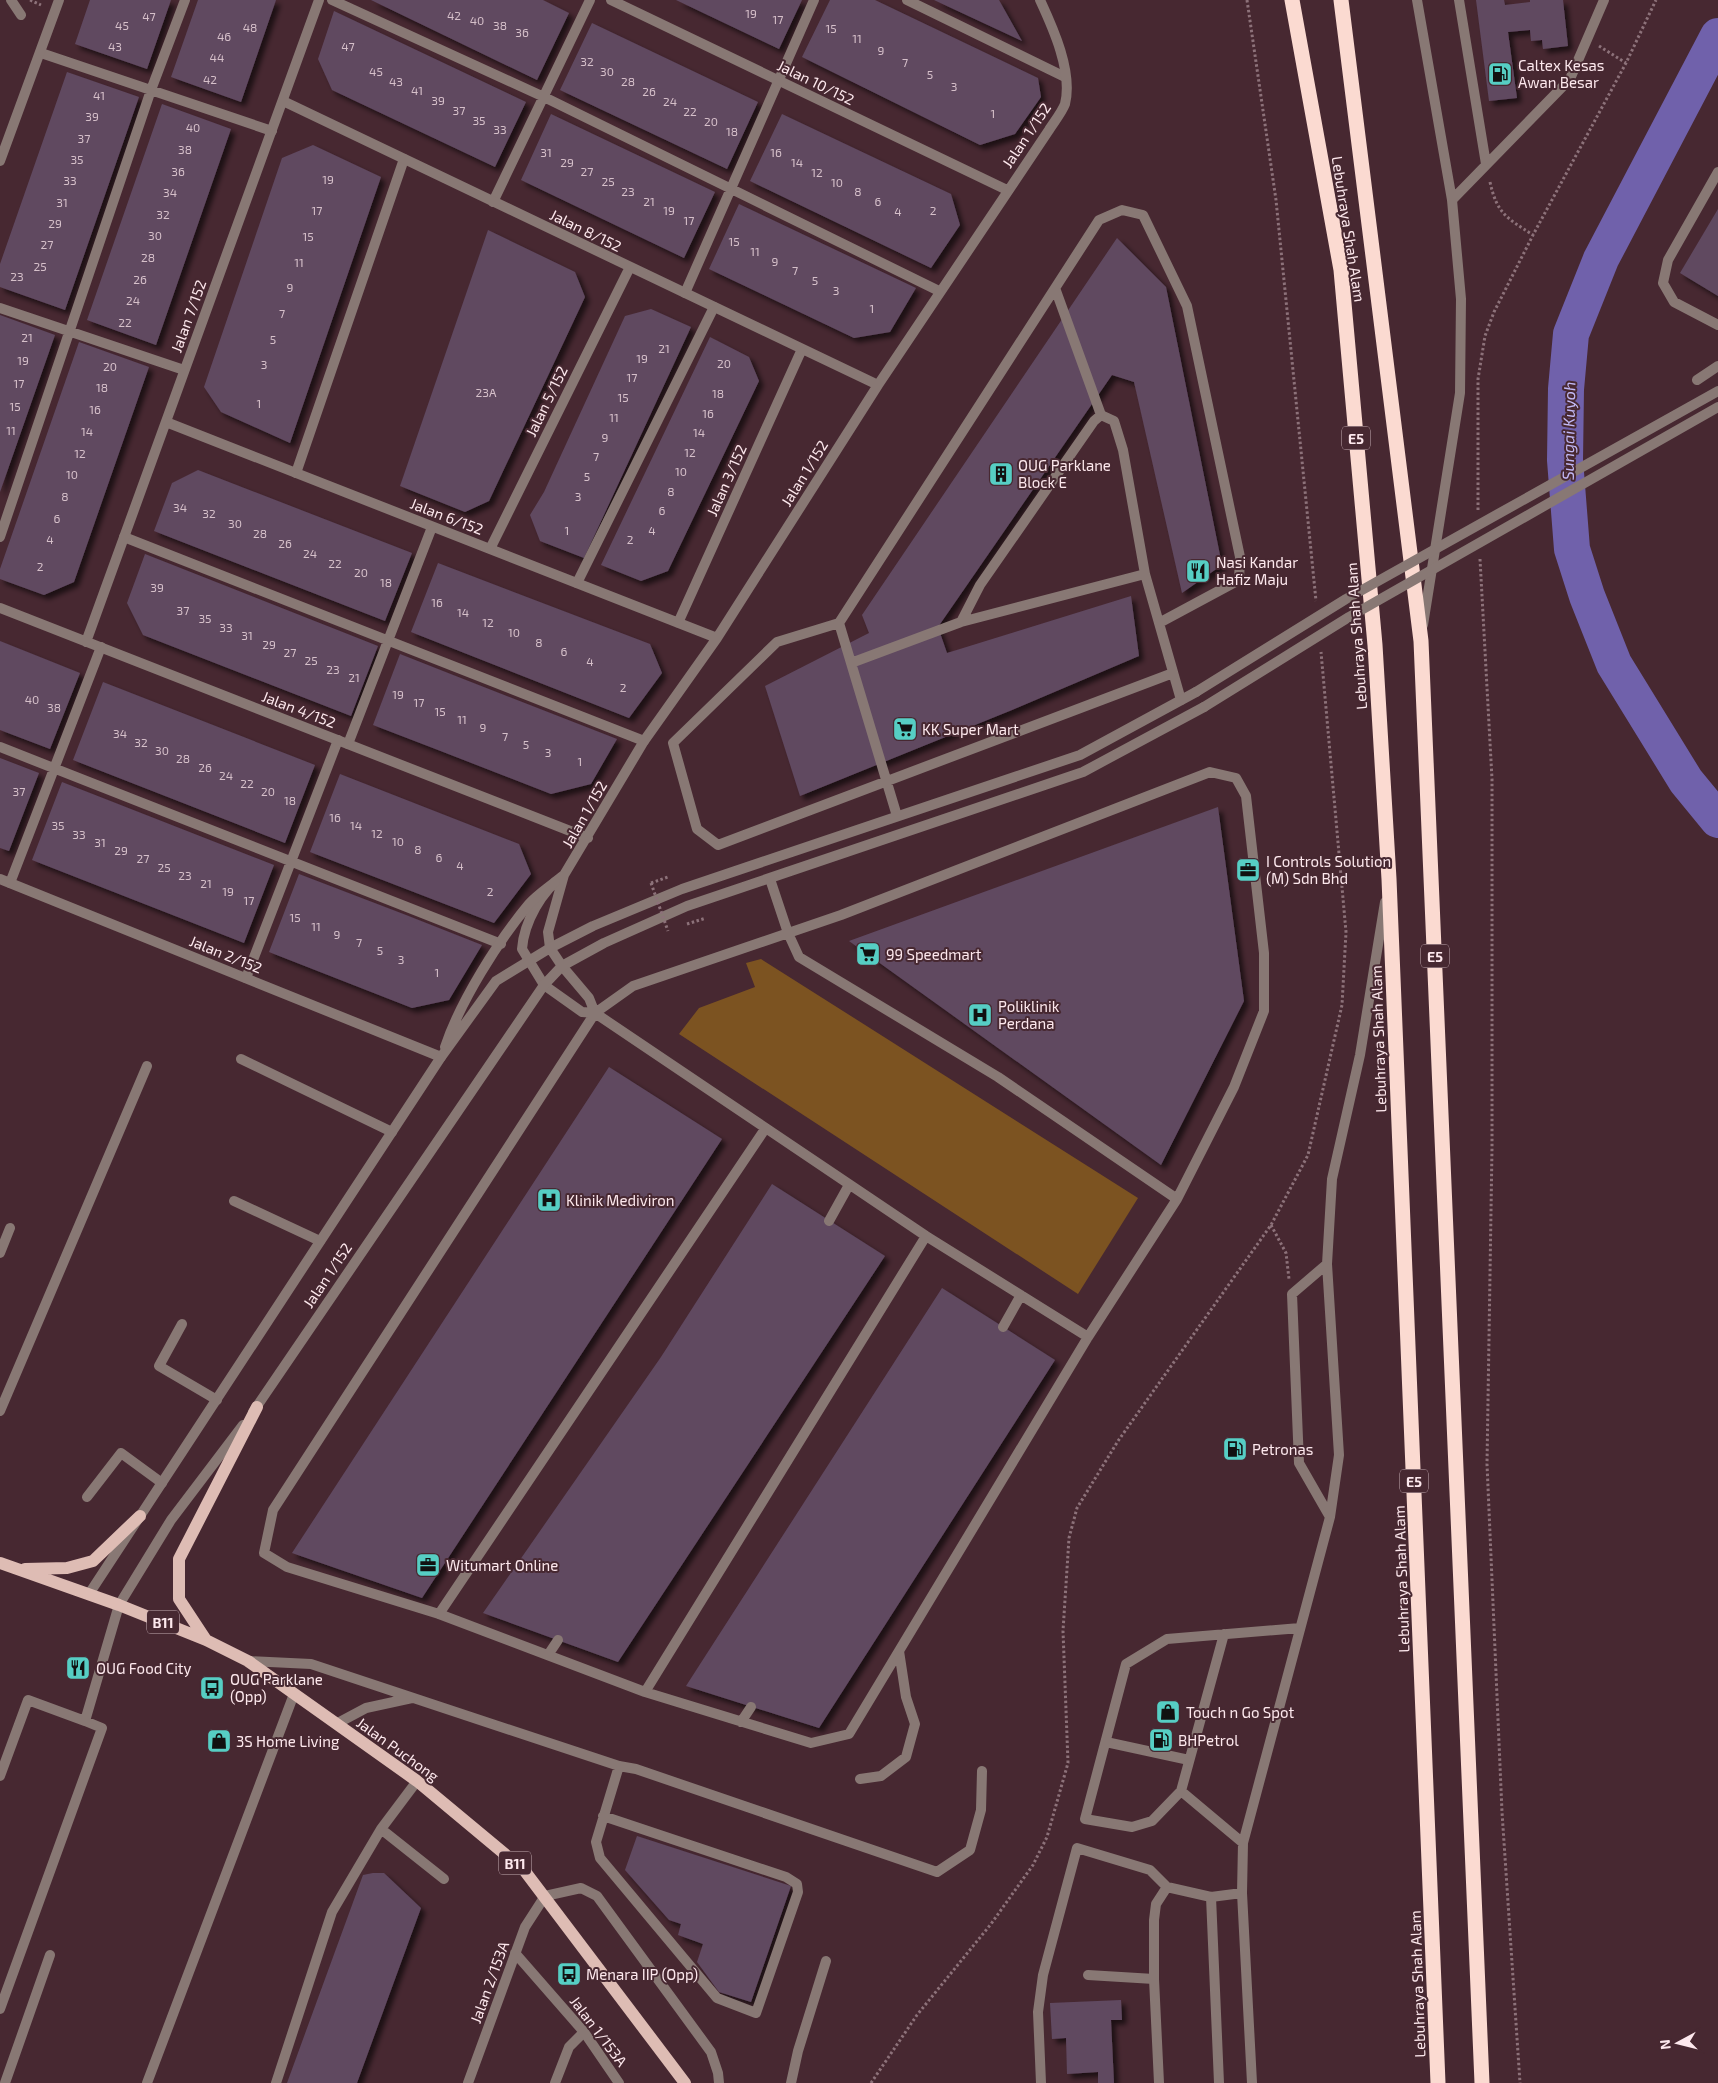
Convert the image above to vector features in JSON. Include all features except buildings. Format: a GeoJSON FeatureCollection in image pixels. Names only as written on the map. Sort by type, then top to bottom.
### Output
{"type":"FeatureCollection","features":[{"type":"Feature","properties":{"kind":"highway","name":"Lebuhraya Shah Alam"},"geometry":{"type":"LineString","coordinates":[[1292,0],[1341,270],[1375,644],[1388,879],[1438,2083]]}},
{"type":"Feature","properties":{"kind":"highway","name":"Lebuhraya Shah Alam"},"geometry":{"type":"LineString","coordinates":[[1342,0],[1420,641],[1482,2083]]}},
{"type":"Feature","properties":{"kind":"main road"},"geometry":{"type":"LineString","coordinates":[[206,1640],[179,1599],[180,1559],[257,1407]]}},
{"type":"Feature","properties":{"kind":"main road"},"geometry":{"type":"LineString","coordinates":[[18,1569],[67,1568],[93,1561],[140,1516]]}},
{"type":"Feature","properties":{"kind":"main road","name":"Jalan Puchong"},"geometry":{"type":"LineString","coordinates":[[0,1563],[119,1605],[206,1640],[248,1660],[417,1781],[524,1870],[685,2083]]}},
{"type":"Feature","properties":{"kind":"street"},"geometry":{"type":"LineString","coordinates":[[11,0],[21,16]]}},
{"type":"Feature","properties":{"kind":"street"},"geometry":{"type":"LineString","coordinates":[[0,161],[59,0]]}},
{"type":"Feature","properties":{"kind":"street"},"geometry":{"type":"LineString","coordinates":[[0,537],[151,90],[184,0]]}},
{"type":"Feature","properties":{"kind":"street","name":"Jalan 7/152"},"geometry":{"type":"LineString","coordinates":[[86,642],[319,0]]}},
{"type":"Feature","properties":{"kind":"street"},"geometry":{"type":"LineString","coordinates":[[332,0],[544,97],[939,291]]}},
{"type":"Feature","properties":{"kind":"street"},"geometry":{"type":"LineString","coordinates":[[493,202],[590,0]]}},
{"type":"Feature","properties":{"kind":"street","name":"Jalan 10/152"},"geometry":{"type":"LineString","coordinates":[[612,0],[1007,190]]}},
{"type":"Feature","properties":{"kind":"street"},"geometry":{"type":"LineString","coordinates":[[685,293],[814,0]]}},
{"type":"Feature","properties":{"kind":"street"},"geometry":{"type":"LineString","coordinates":[[907,0],[1065,76]]}},
{"type":"Feature","properties":{"kind":"street","name":"Jalan 1/152"},"geometry":{"type":"LineString","coordinates":[[555,882],[564,875],[588,838],[644,741],[717,638],[939,291],[1065,104],[1065,76],[1055,34],[1040,0]]}},
{"type":"Feature","properties":{"kind":"street"},"geometry":{"type":"LineString","coordinates":[[1417,0],[1452,200],[1461,299],[1460,393],[1420,641]]}},
{"type":"Feature","properties":{"kind":"street"},"geometry":{"type":"LineString","coordinates":[[1459,0],[1486,164]]}},
{"type":"Feature","properties":{"kind":"street"},"geometry":{"type":"LineString","coordinates":[[1452,200],[1570,79],[1604,0]]}},
{"type":"Feature","properties":{"kind":"street"},"geometry":{"type":"LineString","coordinates":[[41,53],[272,131]]}},
{"type":"Feature","properties":{"kind":"street","name":"Jalan 8/152"},"geometry":{"type":"LineString","coordinates":[[283,101],[878,385]]}},
{"type":"Feature","properties":{"kind":"street"},"geometry":{"type":"LineString","coordinates":[[296,473],[404,159]]}},
{"type":"Feature","properties":{"kind":"street"},"geometry":{"type":"LineString","coordinates":[[1718,172],[1668,260],[1663,283],[1674,302],[1718,326]]}},
{"type":"Feature","properties":{"kind":"street"},"geometry":{"type":"LineString","coordinates":[[1159,623],[1239,580],[1238,547],[1187,306],[1144,215],[1122,210],[1099,220],[839,623],[777,642],[673,743],[697,829],[718,845],[1173,673]]}},
{"type":"Feature","properties":{"kind":"street","name":"Jalan 5/152"},"geometry":{"type":"LineString","coordinates":[[490,549],[630,267]]}},
{"type":"Feature","properties":{"kind":"street"},"geometry":{"type":"LineString","coordinates":[[1056,288],[1101,415],[1114,421],[1123,450],[1145,574],[1181,700]]}},
{"type":"Feature","properties":{"kind":"street"},"geometry":{"type":"LineString","coordinates":[[577,583],[714,307]]}},
{"type":"Feature","properties":{"kind":"street"},"geometry":{"type":"LineString","coordinates":[[0,308],[184,370]]}},
{"type":"Feature","properties":{"kind":"street","name":"Jalan 3/152"},"geometry":{"type":"LineString","coordinates":[[678,623],[802,349]]}},
{"type":"Feature","properties":{"kind":"street"},"geometry":{"type":"LineString","coordinates":[[1698,380],[1718,366]]}},
{"type":"Feature","properties":{"kind":"street"},"geometry":{"type":"LineString","coordinates":[[441,1057],[496,981],[550,948],[593,926],[682,889],[1080,755],[1196,692],[1346,599],[1718,391]]}},
{"type":"Feature","properties":{"kind":"street","name":"Jalan 1/152"},"geometry":{"type":"LineString","coordinates":[[84,1721],[119,1605],[171,1520],[257,1407],[544,984],[562,966],[604,943],[687,906],[1083,772],[1204,707],[1349,617],[1718,408]]}},
{"type":"Feature","properties":{"kind":"street"},"geometry":{"type":"LineString","coordinates":[[960,622],[980,585],[1094,421],[1101,415]]}},
{"type":"Feature","properties":{"kind":"street","name":"Jalan 6/152"},"geometry":{"type":"LineString","coordinates":[[166,422],[717,638]]}},
{"type":"Feature","properties":{"kind":"street"},"geometry":{"type":"LineString","coordinates":[[246,978],[291,862],[388,641],[432,526]]}},
{"type":"Feature","properties":{"kind":"street"},"geometry":{"type":"LineString","coordinates":[[124,537],[644,741]]}},
{"type":"Feature","properties":{"kind":"street"},"geometry":{"type":"LineString","coordinates":[[851,663],[960,622],[1145,574]]}},
{"type":"Feature","properties":{"kind":"street","name":"Jalan 4/152"},"geometry":{"type":"LineString","coordinates":[[0,608],[588,838]]}},
{"type":"Feature","properties":{"kind":"street"},"geometry":{"type":"LineString","coordinates":[[839,623],[888,781],[902,834]]}},
{"type":"Feature","properties":{"kind":"street"},"geometry":{"type":"LineString","coordinates":[[5,881],[54,768],[101,647]]}},
{"type":"Feature","properties":{"kind":"street"},"geometry":{"type":"LineString","coordinates":[[0,747],[501,944]]}},
{"type":"Feature","properties":{"kind":"street"},"geometry":{"type":"LineString","coordinates":[[1210,772],[1236,778],[1246,796],[1264,953],[1264,1010],[1234,1087],[1177,1200],[1088,1337],[848,1734],[811,1743],[742,1722],[646,1692],[439,1614],[287,1567],[264,1554],[273,1510],[595,1013],[633,986],[841,915],[1210,772]]}},
{"type":"Feature","properties":{"kind":"street"},"geometry":{"type":"LineString","coordinates":[[564,875],[548,932],[550,948],[562,966],[589,998],[595,1013]]}},
{"type":"Feature","properties":{"kind":"street"},"geometry":{"type":"LineString","coordinates":[[770,879],[788,933],[799,957],[998,1077],[1177,1200]]}},
{"type":"Feature","properties":{"kind":"street"},"geometry":{"type":"LineString","coordinates":[[1252,2083],[1242,1893],[1243,1843],[1330,1517],[1339,1455],[1327,1264],[1332,1179],[1360,1055],[1388,879]]}},
{"type":"Feature","properties":{"kind":"street","name":"Jalan 2/152"},"geometry":{"type":"LineString","coordinates":[[5,881],[441,1057]]}},
{"type":"Feature","properties":{"kind":"street"},"geometry":{"type":"LineString","coordinates":[[441,1057],[455,1019],[501,944],[530,903],[555,882]]}},
{"type":"Feature","properties":{"kind":"street"},"geometry":{"type":"LineString","coordinates":[[555,882],[528,920],[522,949],[544,984],[582,1012],[595,1013],[926,1236],[1088,1337]]}},
{"type":"Feature","properties":{"kind":"street","name":"Jalan 1/152"},"geometry":{"type":"LineString","coordinates":[[89,1594],[441,1057]]}},
{"type":"Feature","properties":{"kind":"street"},"geometry":{"type":"LineString","coordinates":[[241,1059],[392,1132]]}},
{"type":"Feature","properties":{"kind":"street"},"geometry":{"type":"LineString","coordinates":[[0,1411],[147,1066]]}},
{"type":"Feature","properties":{"kind":"street"},"geometry":{"type":"LineString","coordinates":[[439,1614],[765,1129]]}},
{"type":"Feature","properties":{"kind":"street"},"geometry":{"type":"LineString","coordinates":[[829,1221],[849,1185]]}},
{"type":"Feature","properties":{"kind":"street"},"geometry":{"type":"LineString","coordinates":[[234,1201],[320,1241]]}},
{"type":"Feature","properties":{"kind":"street"},"geometry":{"type":"LineString","coordinates":[[0,1253],[10,1228]]}},
{"type":"Feature","properties":{"kind":"street"},"geometry":{"type":"LineString","coordinates":[[646,1692],[926,1236]]}},
{"type":"Feature","properties":{"kind":"street"},"geometry":{"type":"LineString","coordinates":[[1327,1264],[1292,1294],[1299,1463],[1330,1517]]}},
{"type":"Feature","properties":{"kind":"street"},"geometry":{"type":"LineString","coordinates":[[1003,1327],[1021,1295]]}},
{"type":"Feature","properties":{"kind":"street"},"geometry":{"type":"LineString","coordinates":[[182,1324],[160,1366],[217,1400]]}},
{"type":"Feature","properties":{"kind":"street"},"geometry":{"type":"LineString","coordinates":[[86,1497],[121,1453],[162,1483]]}},
{"type":"Feature","properties":{"kind":"street"},"geometry":{"type":"LineString","coordinates":[[1224,1634],[1181,1791],[1152,1821],[1132,1827],[1085,1819],[1126,1664],[1167,1639],[1224,1634],[1300,1628]]}},
{"type":"Feature","properties":{"kind":"street"},"geometry":{"type":"LineString","coordinates":[[548,1655],[558,1640]]}},
{"type":"Feature","properties":{"kind":"street"},"geometry":{"type":"LineString","coordinates":[[860,1779],[880,1776],[906,1757],[914,1724],[906,1697],[898,1650]]}},
{"type":"Feature","properties":{"kind":"street"},"geometry":{"type":"LineString","coordinates":[[248,1660],[311,1664],[619,1766],[636,1769],[937,1872],[970,1850],[981,1810],[982,1771]]}},
{"type":"Feature","properties":{"kind":"street"},"geometry":{"type":"LineString","coordinates":[[147,2083],[294,1694]]}},
{"type":"Feature","properties":{"kind":"street"},"geometry":{"type":"LineString","coordinates":[[336,1724],[366,1708],[412,1698]]}},
{"type":"Feature","properties":{"kind":"street"},"geometry":{"type":"LineString","coordinates":[[0,1776],[28,1700],[102,1728],[0,2009]]}},
{"type":"Feature","properties":{"kind":"street"},"geometry":{"type":"LineString","coordinates":[[742,1722],[751,1706]]}},
{"type":"Feature","properties":{"kind":"street"},"geometry":{"type":"LineString","coordinates":[[1106,1742],[1189,1760]]}},
{"type":"Feature","properties":{"kind":"street"},"geometry":{"type":"LineString","coordinates":[[603,1816],[786,1877],[797,1884],[798,1892],[756,2013],[717,1998],[600,1858],[596,1842],[603,1816],[619,1766]]}},
{"type":"Feature","properties":{"kind":"street"},"geometry":{"type":"LineString","coordinates":[[276,2083],[332,1912],[381,1829],[417,1781]]}},
{"type":"Feature","properties":{"kind":"street"},"geometry":{"type":"LineString","coordinates":[[1181,1791],[1243,1843]]}},
{"type":"Feature","properties":{"kind":"street"},"geometry":{"type":"LineString","coordinates":[[381,1829],[444,1879]]}},
{"type":"Feature","properties":{"kind":"street"},"geometry":{"type":"LineString","coordinates":[[1041,2083],[1038,2012],[1043,1975],[1077,1848],[1150,1870],[1167,1887],[1211,1896],[1242,1893]]}},
{"type":"Feature","properties":{"kind":"street"},"geometry":{"type":"LineString","coordinates":[[1159,2083],[1154,1979],[1155,1912],[1156,1904],[1167,1887]]}},
{"type":"Feature","properties":{"kind":"street"},"geometry":{"type":"LineString","coordinates":[[545,1896],[580,1888],[597,1896],[711,2052],[718,2072],[719,2083]]}},
{"type":"Feature","properties":{"kind":"street","name":"Jalan 2/153A"},"geometry":{"type":"LineString","coordinates":[[468,2083],[525,1927],[545,1896]]}},
{"type":"Feature","properties":{"kind":"street"},"geometry":{"type":"LineString","coordinates":[[1211,1896],[1219,2083]]}},
{"type":"Feature","properties":{"kind":"street","name":"Jalan 1/153A"},"geometry":{"type":"LineString","coordinates":[[515,1953],[584,2032],[619,2083]]}},
{"type":"Feature","properties":{"kind":"street"},"geometry":{"type":"LineString","coordinates":[[5,2083],[50,1955]]}},
{"type":"Feature","properties":{"kind":"street"},"geometry":{"type":"LineString","coordinates":[[791,2083],[798,2051],[826,1961]]}},
{"type":"Feature","properties":{"kind":"street"},"geometry":{"type":"LineString","coordinates":[[1088,1975],[1154,1979]]}},
{"type":"Feature","properties":{"kind":"street"},"geometry":{"type":"LineString","coordinates":[[555,2083],[569,2047],[584,2032]]}},
{"type":"Feature","properties":{"kind":"path"},"geometry":{"type":"LineString","coordinates":[[1248,0],[1276,200],[1317,603]]}},
{"type":"Feature","properties":{"kind":"path"},"geometry":{"type":"LineString","coordinates":[[1478,517],[1478,379],[1485,336],[1494,312],[1533,235],[1626,62],[1656,0]]}},
{"type":"Feature","properties":{"kind":"path"},"geometry":{"type":"LineString","coordinates":[[1587,38],[1626,62]]}},
{"type":"Feature","properties":{"kind":"path"},"geometry":{"type":"LineString","coordinates":[[1486,164],[1494,201],[1505,217],[1533,235]]}},
{"type":"Feature","properties":{"kind":"path"},"geometry":{"type":"LineString","coordinates":[[1480,555],[1492,779],[1492,1148],[1487,1464],[1502,1812],[1520,2083]]}},
{"type":"Feature","properties":{"kind":"path"},"geometry":{"type":"LineString","coordinates":[[871,2083],[917,2015],[991,1924],[1033,1865],[1047,1836],[1068,1763],[1063,1631],[1069,1538],[1077,1508],[1118,1441],[1271,1225],[1308,1155],[1342,1005],[1346,932],[1320,643]]}},
{"type":"Feature","properties":{"kind":"path"},"geometry":{"type":"LineString","coordinates":[[651,882],[668,931]]}},
{"type":"Feature","properties":{"kind":"path"},"geometry":{"type":"LineString","coordinates":[[1271,1225],[1286,1253],[1292,1294]]}},
{"type":"Feature","properties":{"kind":"shaded area"},"geometry":{"type":"Polygon","coordinates":[[[761,959],[1138,1198],[1078,1294],[679,1034],[699,1008],[755,987],[746,963],[761,959]]]}},
{"type":"Feature","properties":{"kind":"waterway","name":"Sungai Kuyoh"},"geometry":{"type":"LineString","coordinates":[[1718,36],[1601,259],[1571,334],[1566,389],[1565,460],[1572,549],[1587,596],[1614,664],[1686,781],[1718,820]]}},
{"type":"Feature","properties":{"kind":"place","name":"Caltex Kesas Awan Besar"},"geometry":{"type":"Point","coordinates":[1500,74]}},
{"type":"Feature","properties":{"kind":"place","name":"OUG Parklane Block E"},"geometry":{"type":"Point","coordinates":[1001,474]}},
{"type":"Feature","properties":{"kind":"place","name":"Nasi Kandar Hafiz Maju"},"geometry":{"type":"Point","coordinates":[1198,571]}},
{"type":"Feature","properties":{"kind":"place","name":"KK Super Mart"},"geometry":{"type":"Point","coordinates":[905,729]}},
{"type":"Feature","properties":{"kind":"place","name":"I Controls Solution (M) Sdn Bhd"},"geometry":{"type":"Point","coordinates":[1248,870]}},
{"type":"Feature","properties":{"kind":"place","name":"99 Speedmart"},"geometry":{"type":"Point","coordinates":[868,954]}},
{"type":"Feature","properties":{"kind":"place","name":"Poliklinik Perdana"},"geometry":{"type":"Point","coordinates":[980,1015]}},
{"type":"Feature","properties":{"kind":"place","name":"Klinik Mediviron"},"geometry":{"type":"Point","coordinates":[549,1200]}},
{"type":"Feature","properties":{"kind":"place","name":"Petronas"},"geometry":{"type":"Point","coordinates":[1235,1449]}},
{"type":"Feature","properties":{"kind":"place","name":"Witumart Online"},"geometry":{"type":"Point","coordinates":[428,1565]}},
{"type":"Feature","properties":{"kind":"place","name":"OUG Food City"},"geometry":{"type":"Point","coordinates":[78,1668]}},
{"type":"Feature","properties":{"kind":"place","name":"OUG Parklane (Opp)"},"geometry":{"type":"Point","coordinates":[212,1688]}},
{"type":"Feature","properties":{"kind":"place","name":"Touch n Go Spot"},"geometry":{"type":"Point","coordinates":[1168,1712]}},
{"type":"Feature","properties":{"kind":"place","name":"BHPetrol"},"geometry":{"type":"Point","coordinates":[1161,1740]}},
{"type":"Feature","properties":{"kind":"place","name":"3S Home Living"},"geometry":{"type":"Point","coordinates":[219,1741]}},
{"type":"Feature","properties":{"kind":"place","name":"Menara IIP (Opp)"},"geometry":{"type":"Point","coordinates":[569,1974]}}]}
